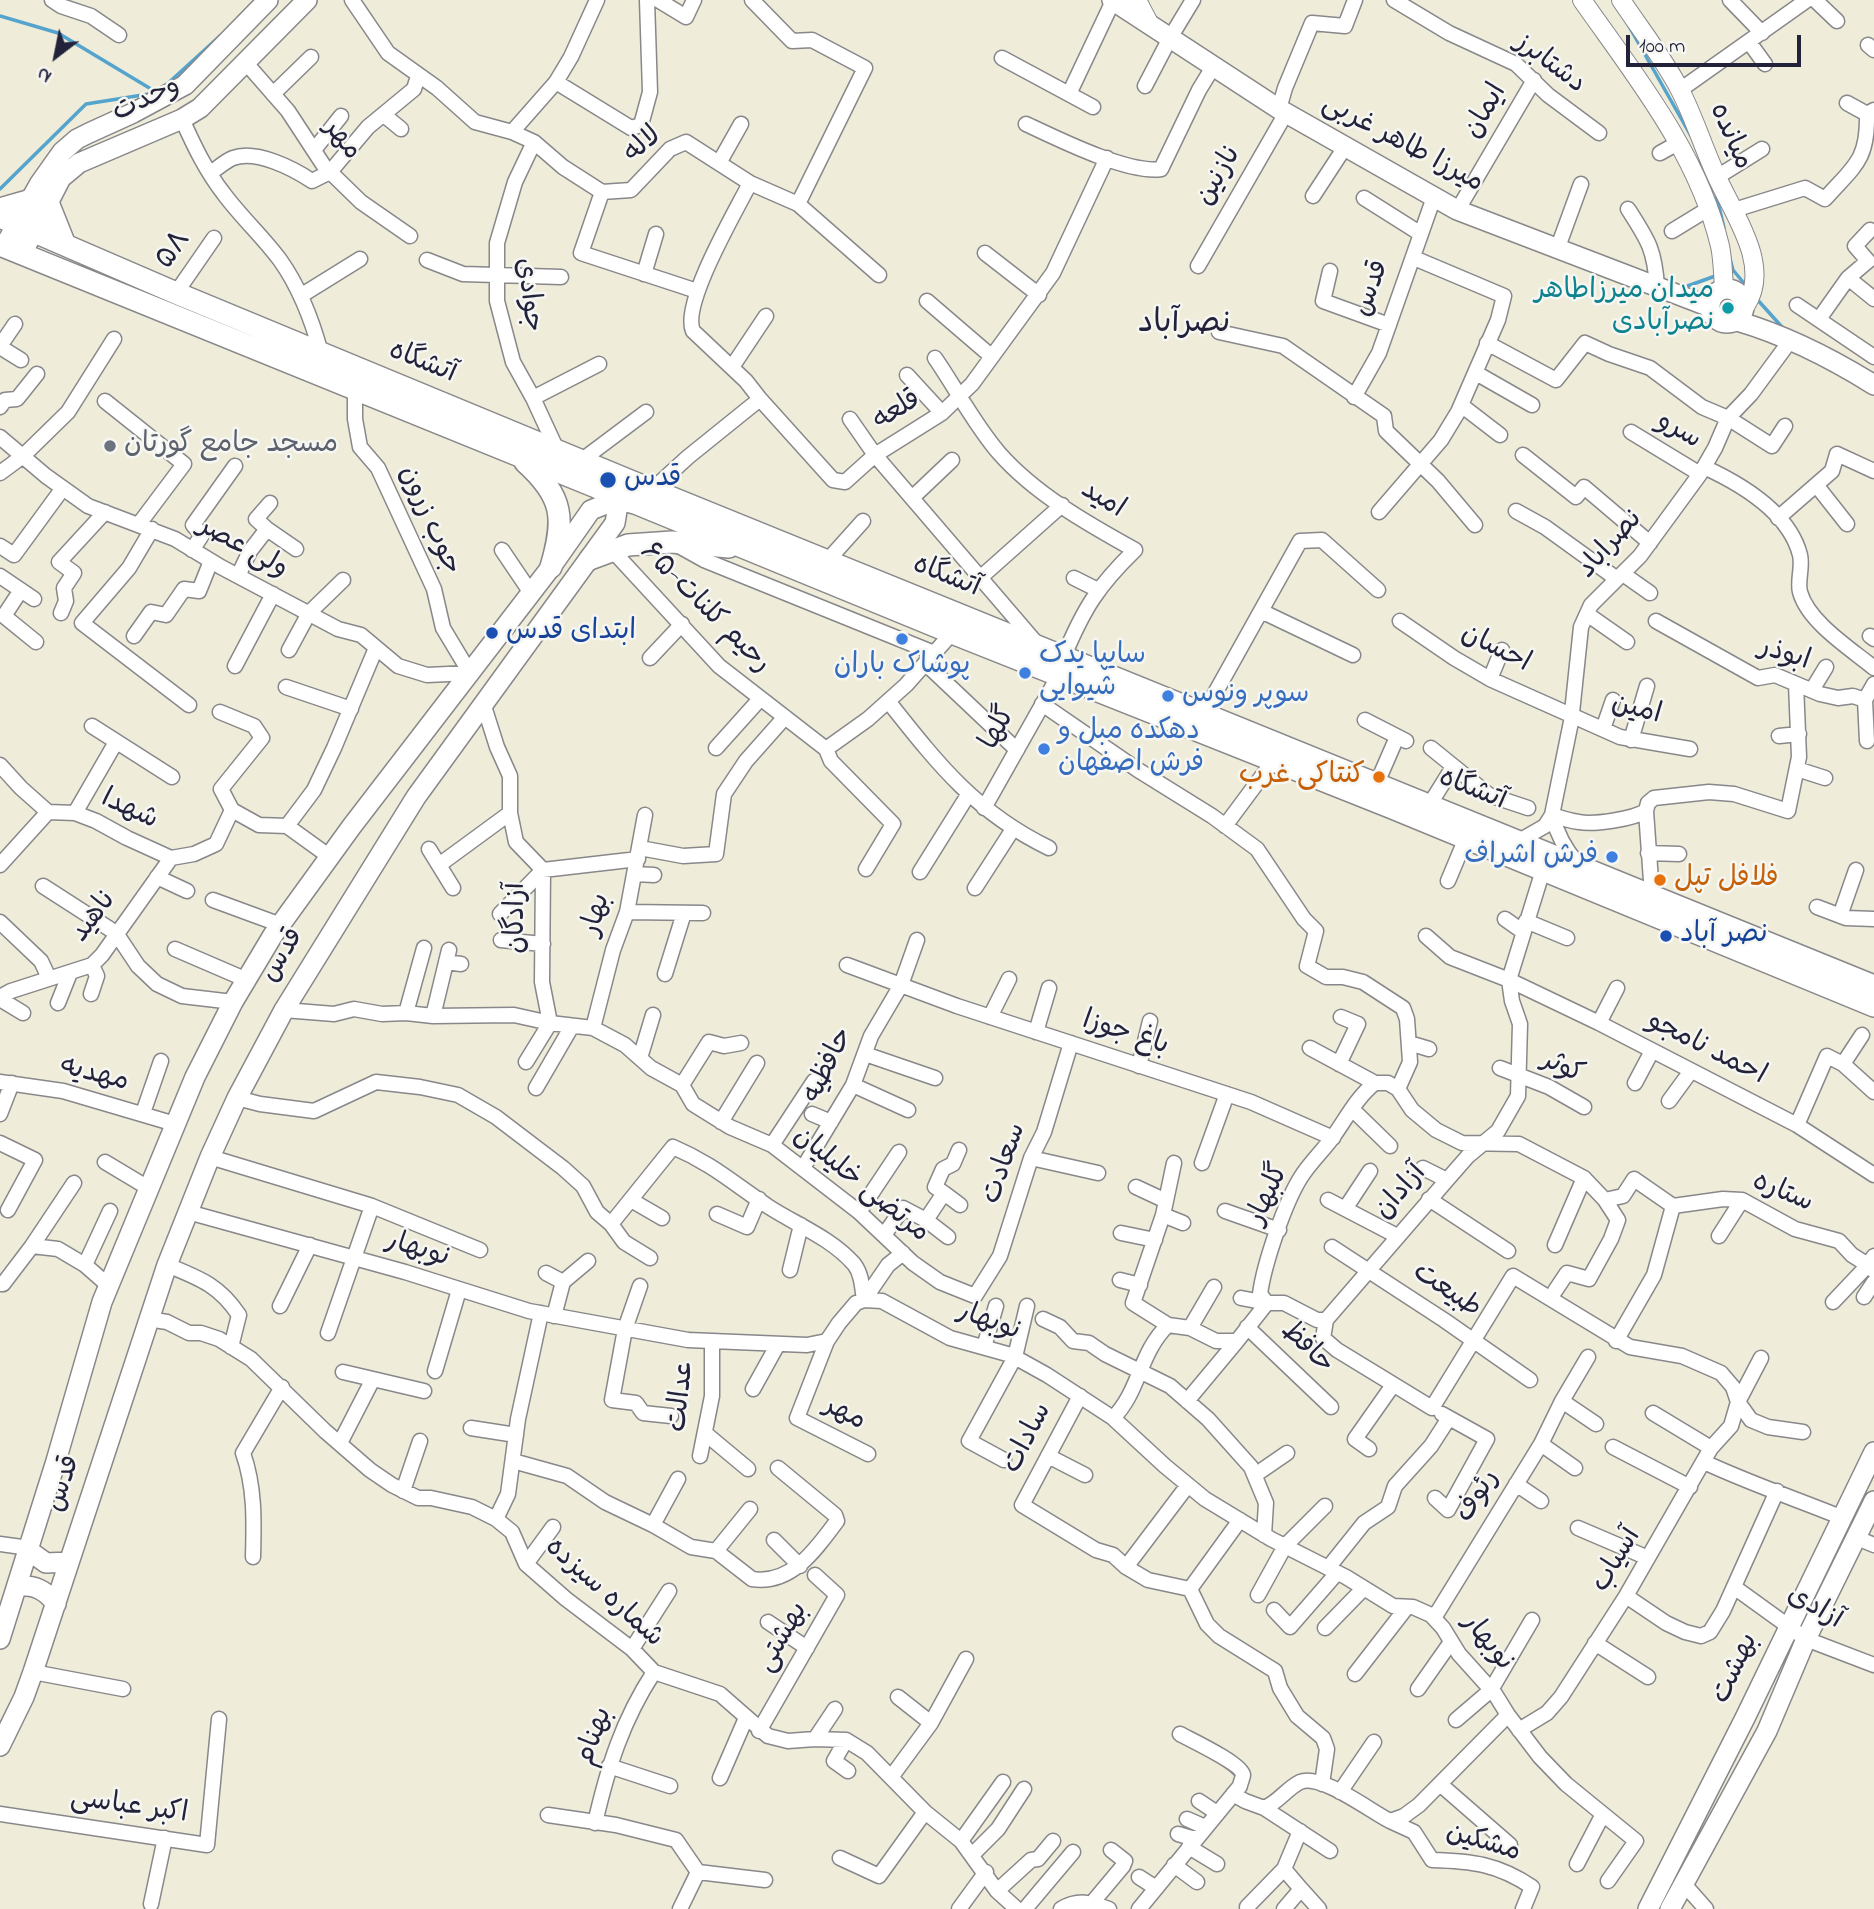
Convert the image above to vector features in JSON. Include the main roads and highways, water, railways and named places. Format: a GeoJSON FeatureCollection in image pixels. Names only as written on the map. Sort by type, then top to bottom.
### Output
{"type":"FeatureCollection","features":[{"type":"Feature","properties":{"kind":"main road","name":"وحدت"},"geometry":{"type":"LineString","coordinates":[[9,249],[17,224],[61,178],[79,163],[182,119],[212,98],[307,0]]}},
{"type":"Feature","properties":{"kind":"main road","name":"میرزا طاهر غربی"},"geometry":{"type":"LineString","coordinates":[[1113,0],[1282,111],[1457,210],[1558,247],[1657,288],[1686,297],[1717,296]]}},
{"type":"Feature","properties":{"kind":"main road","name":"وحدت"},"geometry":{"type":"LineString","coordinates":[[39,200],[54,162],[77,139],[185,85],[266,1]]}},
{"type":"Feature","properties":{"kind":"main road"},"geometry":{"type":"LineString","coordinates":[[266,1],[283,1],[288,20]]}},
{"type":"Feature","properties":{"kind":"main road"},"geometry":{"type":"LineString","coordinates":[[0,209],[39,200],[65,245]]}},
{"type":"Feature","properties":{"kind":"main road","name":"آتشگاه"},"geometry":{"type":"LineString","coordinates":[[17,224],[176,293],[582,460],[624,489],[635,503],[952,633],[1061,665],[1377,783],[1874,986]]}},
{"type":"Feature","properties":{"kind":"main road","name":"آتشگاه"},"geometry":{"type":"LineString","coordinates":[[9,249],[596,486],[653,489],[1039,646],[1061,665]]}},
{"type":"Feature","properties":{"kind":"main road"},"geometry":{"type":"LineString","coordinates":[[1746,304],[1724,322],[1716,318],[1717,296],[1735,293],[1746,304],[1763,328],[1835,361],[1874,385]]}},
{"type":"Feature","properties":{"kind":"main road"},"geometry":{"type":"LineString","coordinates":[[515,454],[537,472],[552,494],[561,516],[559,541],[551,567]]}},
{"type":"Feature","properties":{"kind":"main road","name":"قدس"},"geometry":{"type":"LineString","coordinates":[[0,1746],[33,1672],[167,1265],[237,1098],[284,1010],[416,797],[615,523],[624,489]]}},
{"type":"Feature","properties":{"kind":"main road","name":"قدس"},"geometry":{"type":"LineString","coordinates":[[1,1633],[102,1302],[195,1077],[233,1002],[281,925],[330,857],[551,567],[591,510],[624,489]]}},
{"type":"Feature","properties":{"kind":"main road"},"geometry":{"type":"LineString","coordinates":[[590,559],[628,545],[672,542],[751,550]]}},
{"type":"Feature","properties":{"kind":"main road"},"geometry":{"type":"LineString","coordinates":[[510,621],[517,618],[526,621],[532,628],[533,637]]}},
{"type":"Feature","properties":{"kind":"main road","name":"آتشگاه"},"geometry":{"type":"LineString","coordinates":[[1215,724],[1274,760],[1874,1006]]}},
{"type":"Feature","properties":{"kind":"main road"},"geometry":{"type":"LineString","coordinates":[[389,778],[416,797]]}},
{"type":"Feature","properties":{"kind":"main road","name":"بهشت"},"geometry":{"type":"LineString","coordinates":[[1648,1909],[1874,1452]]}},
{"type":"Feature","properties":{"kind":"main road","name":"بهشت"},"geometry":{"type":"LineString","coordinates":[[1670,1909],[1767,1731],[1806,1639],[1866,1542],[1874,1501]]}},
{"type":"Feature","properties":{"kind":"main road"},"geometry":{"type":"LineString","coordinates":[[28,1549],[46,1563],[69,1562]]}},
{"type":"Feature","properties":{"kind":"main road"},"geometry":{"type":"LineString","coordinates":[[17,1586],[36,1587],[49,1595],[56,1604]]}},
{"type":"Feature","properties":{"kind":"waterway"},"geometry":{"type":"LineString","coordinates":[[0,16],[58,33],[156,92]]}},
{"type":"Feature","properties":{"kind":"waterway"},"geometry":{"type":"LineString","coordinates":[[1626,21],[1691,136]]}},
{"type":"Feature","properties":{"kind":"waterway"},"geometry":{"type":"LineString","coordinates":[[165,86],[221,35]]}},
{"type":"Feature","properties":{"kind":"waterway"},"geometry":{"type":"LineString","coordinates":[[0,189],[86,104],[149,94]]}},
{"type":"Feature","properties":{"kind":"waterway"},"geometry":{"type":"LineString","coordinates":[[1716,194],[1724,228]]}},
{"type":"Feature","properties":{"kind":"waterway"},"geometry":{"type":"LineString","coordinates":[[1730,259],[1733,270],[1748,288]]}},
{"type":"Feature","properties":{"kind":"waterway"},"geometry":{"type":"LineString","coordinates":[[1682,288],[1718,275]]}},
{"type":"Feature","properties":{"kind":"waterway"},"geometry":{"type":"LineString","coordinates":[[1755,297],[1782,327]]}},
{"type":"Feature","properties":{"kind":"place","name":"میدان میرزاطاهر نصرآبادی"},"geometry":{"type":"Point","coordinates":[1728,308]}},
{"type":"Feature","properties":{"kind":"place","name":"مسجد جامع گورتان"},"geometry":{"type":"Point","coordinates":[110,446]}},
{"type":"Feature","properties":{"kind":"place","name":"قدس"},"geometry":{"type":"Point","coordinates":[608,480]}},
{"type":"Feature","properties":{"kind":"place","name":"ابتدای قدس"},"geometry":{"type":"Point","coordinates":[492,633]}},
{"type":"Feature","properties":{"kind":"place","name":"پوشاک باران"},"geometry":{"type":"Point","coordinates":[902,639]}},
{"type":"Feature","properties":{"kind":"place","name":"سایپا یدک شیوایی"},"geometry":{"type":"Point","coordinates":[1025,673]}},
{"type":"Feature","properties":{"kind":"place","name":"سوپر ونوس"},"geometry":{"type":"Point","coordinates":[1168,696]}},
{"type":"Feature","properties":{"kind":"place","name":"دهکده مبل و فرش اصفهان"},"geometry":{"type":"Point","coordinates":[1044,749]}},
{"type":"Feature","properties":{"kind":"place","name":"کنتاکی غرب"},"geometry":{"type":"Point","coordinates":[1379,777]}},
{"type":"Feature","properties":{"kind":"place","name":"فرش اشراف"},"geometry":{"type":"Point","coordinates":[1612,857]}},
{"type":"Feature","properties":{"kind":"place","name":"فلافل تپل"},"geometry":{"type":"Point","coordinates":[1660,880]}},
{"type":"Feature","properties":{"kind":"place","name":"نصر آباد"},"geometry":{"type":"Point","coordinates":[1666,936]}},
{"type":"Feature","properties":{"kind":"district","name":"نصرآباد"},"geometry":{"type":"Point","coordinates":[1184,326]}}]}
